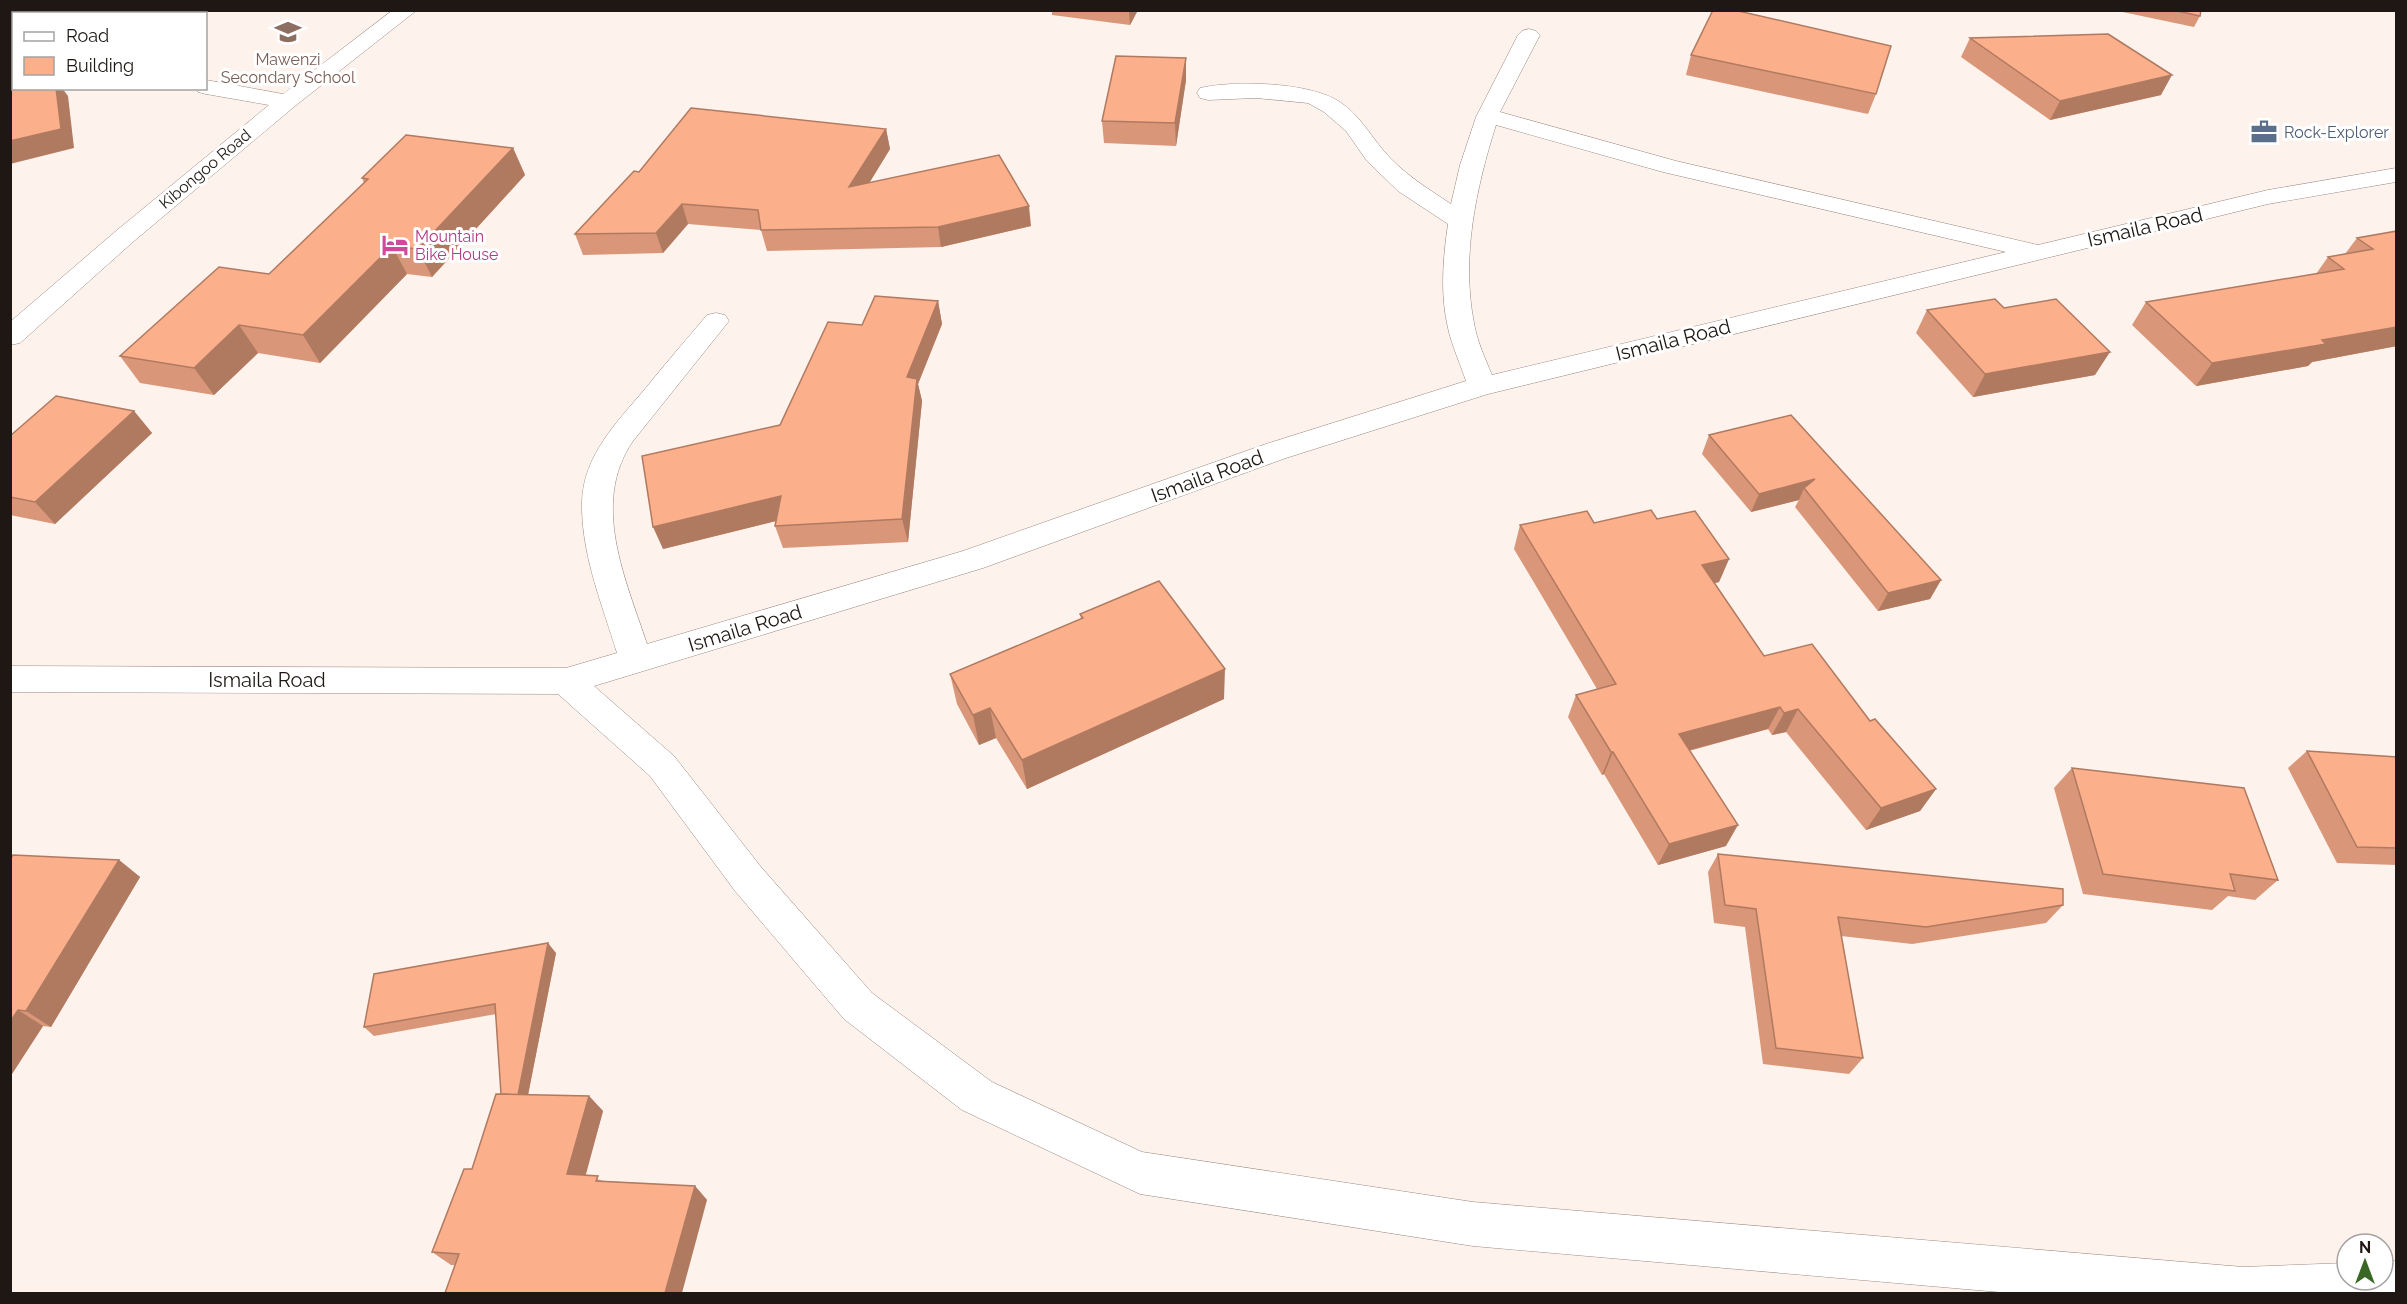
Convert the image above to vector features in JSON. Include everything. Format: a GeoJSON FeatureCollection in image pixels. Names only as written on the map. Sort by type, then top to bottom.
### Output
{"type":"FeatureCollection","features":[{"type":"Feature","properties":{"kind":"street","name":"Kibongoo Road"},"geometry":{"type":"LineString","coordinates":[[10,337],[125,236],[286,101],[407,10]]}},
{"type":"Feature","properties":{"kind":"street"},"geometry":{"type":"LineString","coordinates":[[1482,386],[1460,323],[1456,289],[1462,222],[1471,175],[1488,116],[1529,35]]}},
{"type":"Feature","properties":{"kind":"street"},"geometry":{"type":"LineString","coordinates":[[207,87],[286,101]]}},
{"type":"Feature","properties":{"kind":"street"},"geometry":{"type":"LineString","coordinates":[[1208,93],[1257,91],[1313,97],[1332,107],[1354,126],[1375,156],[1407,186],[1462,222]]}},
{"type":"Feature","properties":{"kind":"street"},"geometry":{"type":"LineString","coordinates":[[1488,116],[1671,167],[2039,252]]}},
{"type":"Feature","properties":{"kind":"street","name":"Ismaila Road"},"geometry":{"type":"LineString","coordinates":[[10,679],[566,681],[972,560],[1276,450],[1482,386],[2268,197],[2397,175]]}},
{"type":"Feature","properties":{"kind":"street"},"geometry":{"type":"LineString","coordinates":[[636,660],[602,550],[597,517],[600,479],[609,454],[716,321]]}},
{"type":"Feature","properties":{"kind":"street"},"geometry":{"type":"LineString","coordinates":[[566,681],[662,766],[748,879],[858,1006],[977,1096],[1140,1173],[1473,1224],[2243,1290],[2397,1284]]}},
{"type":"Feature","properties":{"kind":"building"},"geometry":{"type":"Polygon","coordinates":[[[1713,10],[1734,10],[1891,46],[1876,94],[1691,55],[1713,10]]]}},
{"type":"Feature","properties":{"kind":"building"},"geometry":{"type":"Polygon","coordinates":[[[2173,10],[2201,10],[2200,16],[2173,10]]]}},
{"type":"Feature","properties":{"kind":"building"},"geometry":{"type":"Polygon","coordinates":[[[2108,34],[2172,75],[2060,101],[1970,38],[2108,34]]]}},
{"type":"Feature","properties":{"kind":"building"},"geometry":{"type":"Polygon","coordinates":[[[1116,56],[1186,58],[1175,123],[1102,121],[1116,56]]]}},
{"type":"Feature","properties":{"kind":"building"},"geometry":{"type":"Polygon","coordinates":[[[10,88],[12,90],[56,90],[61,129],[10,141],[10,88]]]}},
{"type":"Feature","properties":{"kind":"building"},"geometry":{"type":"Polygon","coordinates":[[[691,108],[886,129],[849,187],[999,155],[1029,206],[938,227],[761,230],[758,210],[682,204],[656,233],[575,234],[634,171],[639,172],[691,108]]]}},
{"type":"Feature","properties":{"kind":"building"},"geometry":{"type":"Polygon","coordinates":[[[406,135],[513,148],[418,249],[392,246],[303,335],[239,325],[194,368],[120,356],[219,267],[269,274],[368,179],[362,178],[406,135]]]}},
{"type":"Feature","properties":{"kind":"building"},"geometry":{"type":"Polygon","coordinates":[[[2397,231],[2397,327],[2322,340],[2326,344],[2212,363],[2146,302],[2344,269],[2328,257],[2373,249],[2357,238],[2397,231]]]}},
{"type":"Feature","properties":{"kind":"building"},"geometry":{"type":"Polygon","coordinates":[[[875,296],[938,301],[907,377],[917,379],[902,519],[775,526],[781,496],[653,527],[642,456],[780,425],[828,322],[862,325],[875,296]]]}},
{"type":"Feature","properties":{"kind":"building"},"geometry":{"type":"Polygon","coordinates":[[[1995,299],[2004,308],[2056,299],[2110,352],[1985,374],[1927,310],[1995,299]]]}},
{"type":"Feature","properties":{"kind":"building"},"geometry":{"type":"Polygon","coordinates":[[[56,396],[134,411],[35,502],[10,497],[10,436],[56,396]]]}},
{"type":"Feature","properties":{"kind":"building"},"geometry":{"type":"Polygon","coordinates":[[[1791,415],[1941,580],[1888,593],[1804,488],[1815,479],[1759,494],[1709,435],[1791,415]]]}},
{"type":"Feature","properties":{"kind":"building"},"geometry":{"type":"Polygon","coordinates":[[[1651,510],[1657,519],[1695,511],[1729,559],[1702,565],[1764,656],[1812,644],[1870,721],[1875,719],[1936,789],[1881,808],[1798,709],[1784,713],[1780,707],[1679,734],[1738,825],[1669,844],[1576,695],[1616,684],[1520,525],[1587,511],[1594,523],[1651,510]]]}},
{"type":"Feature","properties":{"kind":"building"},"geometry":{"type":"Polygon","coordinates":[[[1159,581],[1225,669],[1022,760],[990,708],[973,715],[950,674],[1083,618],[1080,614],[1159,581]]]}},
{"type":"Feature","properties":{"kind":"building"},"geometry":{"type":"Polygon","coordinates":[[[2307,751],[2397,757],[2397,848],[2357,847],[2307,751]]]}},
{"type":"Feature","properties":{"kind":"building"},"geometry":{"type":"Polygon","coordinates":[[[2072,768],[2244,788],[2278,880],[2230,874],[2235,891],[2103,874],[2072,768]]]}},
{"type":"Feature","properties":{"kind":"building"},"geometry":{"type":"Polygon","coordinates":[[[1718,854],[2063,889],[2063,905],[1926,927],[1838,917],[1863,1058],[1776,1048],[1756,909],[1725,905],[1718,854]]]}},
{"type":"Feature","properties":{"kind":"building"},"geometry":{"type":"Polygon","coordinates":[[[13,855],[119,860],[26,1011],[18,1010],[10,1022],[10,859],[13,855]]]}},
{"type":"Feature","properties":{"kind":"building"},"geometry":{"type":"Polygon","coordinates":[[[548,943],[518,1095],[501,1094],[495,1004],[364,1027],[374,974],[548,943]]]}},
{"type":"Feature","properties":{"kind":"building"},"geometry":{"type":"Polygon","coordinates":[[[496,1094],[589,1096],[567,1174],[598,1176],[596,1181],[695,1186],[665,1293],[445,1293],[459,1254],[432,1252],[464,1169],[472,1169],[496,1094]]]}},
{"type":"Feature","properties":{"kind":"place","name":"Mawenzi Secondary School"},"geometry":{"type":"Point","coordinates":[288,32]}},
{"type":"Feature","properties":{"kind":"place","name":"Rock-Explorer"},"geometry":{"type":"Point","coordinates":[2264,132]}},
{"type":"Feature","properties":{"kind":"place","name":"Mountain Bike House"},"geometry":{"type":"Point","coordinates":[395,245]}}]}
